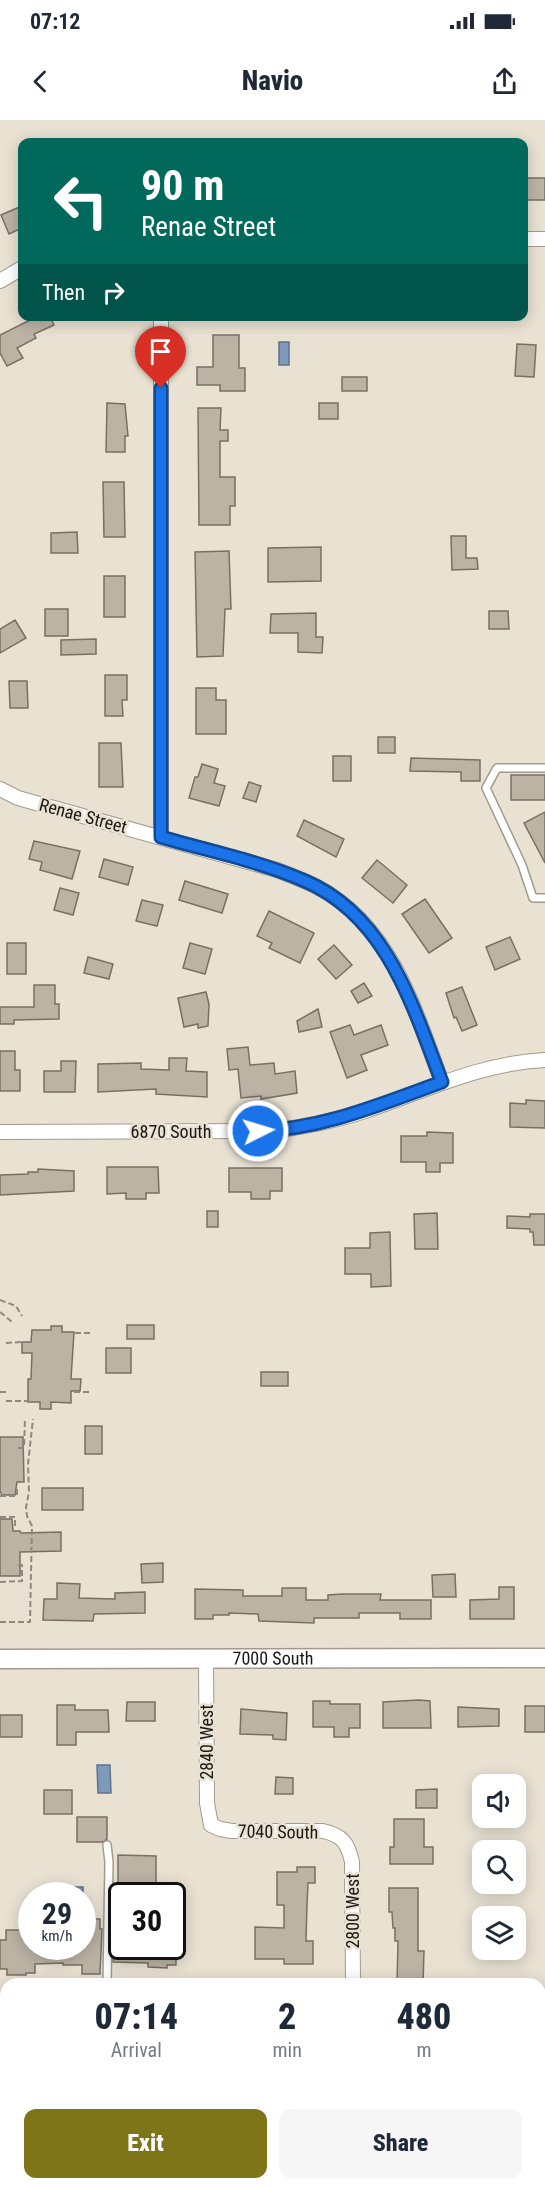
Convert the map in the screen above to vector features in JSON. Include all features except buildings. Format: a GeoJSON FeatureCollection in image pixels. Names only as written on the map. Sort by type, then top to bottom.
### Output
{"type":"FeatureCollection","features":[{"type":"Feature","properties":{"kind":"main road","name":"7000 South"},"geometry":{"type":"LineString","coordinates":[[0,1659],[545,1658]]}},
{"type":"Feature","properties":{"kind":"street"},"geometry":{"type":"LineString","coordinates":[[528,239],[545,239]]}},
{"type":"Feature","properties":{"kind":"street"},"geometry":{"type":"LineString","coordinates":[[0,281],[18,270]]}},
{"type":"Feature","properties":{"kind":"street"},"geometry":{"type":"LineString","coordinates":[[160,321],[161,837]]}},
{"type":"Feature","properties":{"kind":"street","name":"Renae Street"},"geometry":{"type":"LineString","coordinates":[[0,789],[18,798],[277,870],[308,882],[336,898],[378,940],[393,965],[407,993],[442,1082]]}},
{"type":"Feature","properties":{"kind":"street","name":"6870 South"},"geometry":{"type":"LineString","coordinates":[[0,1132],[275,1131],[342,1118],[479,1070],[507,1063],[545,1060]]}},
{"type":"Feature","properties":{"kind":"street","name":"2840 West"},"geometry":{"type":"LineString","coordinates":[[206,1659],[207,1803],[211,1825]]}},
{"type":"Feature","properties":{"kind":"street","name":"7040 South"},"geometry":{"type":"LineString","coordinates":[[211,1825],[232,1831],[323,1831],[336,1834],[344,1839]]}},
{"type":"Feature","properties":{"kind":"street","name":"2800 West"},"geometry":{"type":"LineString","coordinates":[[344,1839],[352,1862],[353,1978]]}},
{"type":"Feature","properties":{"kind":"lane"},"geometry":{"type":"LineString","coordinates":[[545,768],[497,768],[486,788],[522,865],[533,898],[545,898]]}},
{"type":"Feature","properties":{"kind":"lane"},"geometry":{"type":"LineString","coordinates":[[107,1845],[109,1862],[107,1978]]}},
{"type":"Feature","properties":{"kind":"path"},"geometry":{"type":"LineString","coordinates":[[0,1300],[16,1305],[22,1316]]}},
{"type":"Feature","properties":{"kind":"path"},"geometry":{"type":"LineString","coordinates":[[0,1312],[12,1322]]}},
{"type":"Feature","properties":{"kind":"path"},"geometry":{"type":"LineString","coordinates":[[75,1333],[90,1333]]}},
{"type":"Feature","properties":{"kind":"path"},"geometry":{"type":"LineString","coordinates":[[6,1343],[21,1342]]}},
{"type":"Feature","properties":{"kind":"path"},"geometry":{"type":"LineString","coordinates":[[0,1392],[6,1392]]}},
{"type":"Feature","properties":{"kind":"path"},"geometry":{"type":"LineString","coordinates":[[74,1392],[90,1392]]}},
{"type":"Feature","properties":{"kind":"path"},"geometry":{"type":"LineString","coordinates":[[6,1401],[27,1401]]}},
{"type":"Feature","properties":{"kind":"path"},"geometry":{"type":"LineString","coordinates":[[18,1448],[24,1448],[25,1419]]}},
{"type":"Feature","properties":{"kind":"path"},"geometry":{"type":"LineString","coordinates":[[0,1622],[30,1622],[32,1526],[26,1507],[29,1492],[27,1464],[33,1419]]}},
{"type":"Feature","properties":{"kind":"path"},"geometry":{"type":"LineString","coordinates":[[0,1496],[17,1496],[17,1488]]}},
{"type":"Feature","properties":{"kind":"path"},"geometry":{"type":"LineString","coordinates":[[0,1517],[15,1517],[15,1527]]}},
{"type":"Feature","properties":{"kind":"path"},"geometry":{"type":"LineString","coordinates":[[0,1582],[22,1581],[22,1565],[16,1565]]}},
{"type":"Feature","properties":{"kind":"water"},"geometry":{"type":"Polygon","coordinates":[[[279,342],[289,342],[289,365],[279,365],[279,342]]]}},
{"type":"Feature","properties":{"kind":"water"},"geometry":{"type":"Polygon","coordinates":[[[97,1765],[110,1765],[111,1793],[98,1793],[97,1765]]]}},
{"type":"Feature","properties":{"kind":"route"},"geometry":{"type":"LineString","coordinates":[[161,388],[161,837],[277,870],[308,882],[336,898],[378,940],[393,965],[407,993],[442,1082],[342,1118],[315,1125],[258,1131]]}}]}
